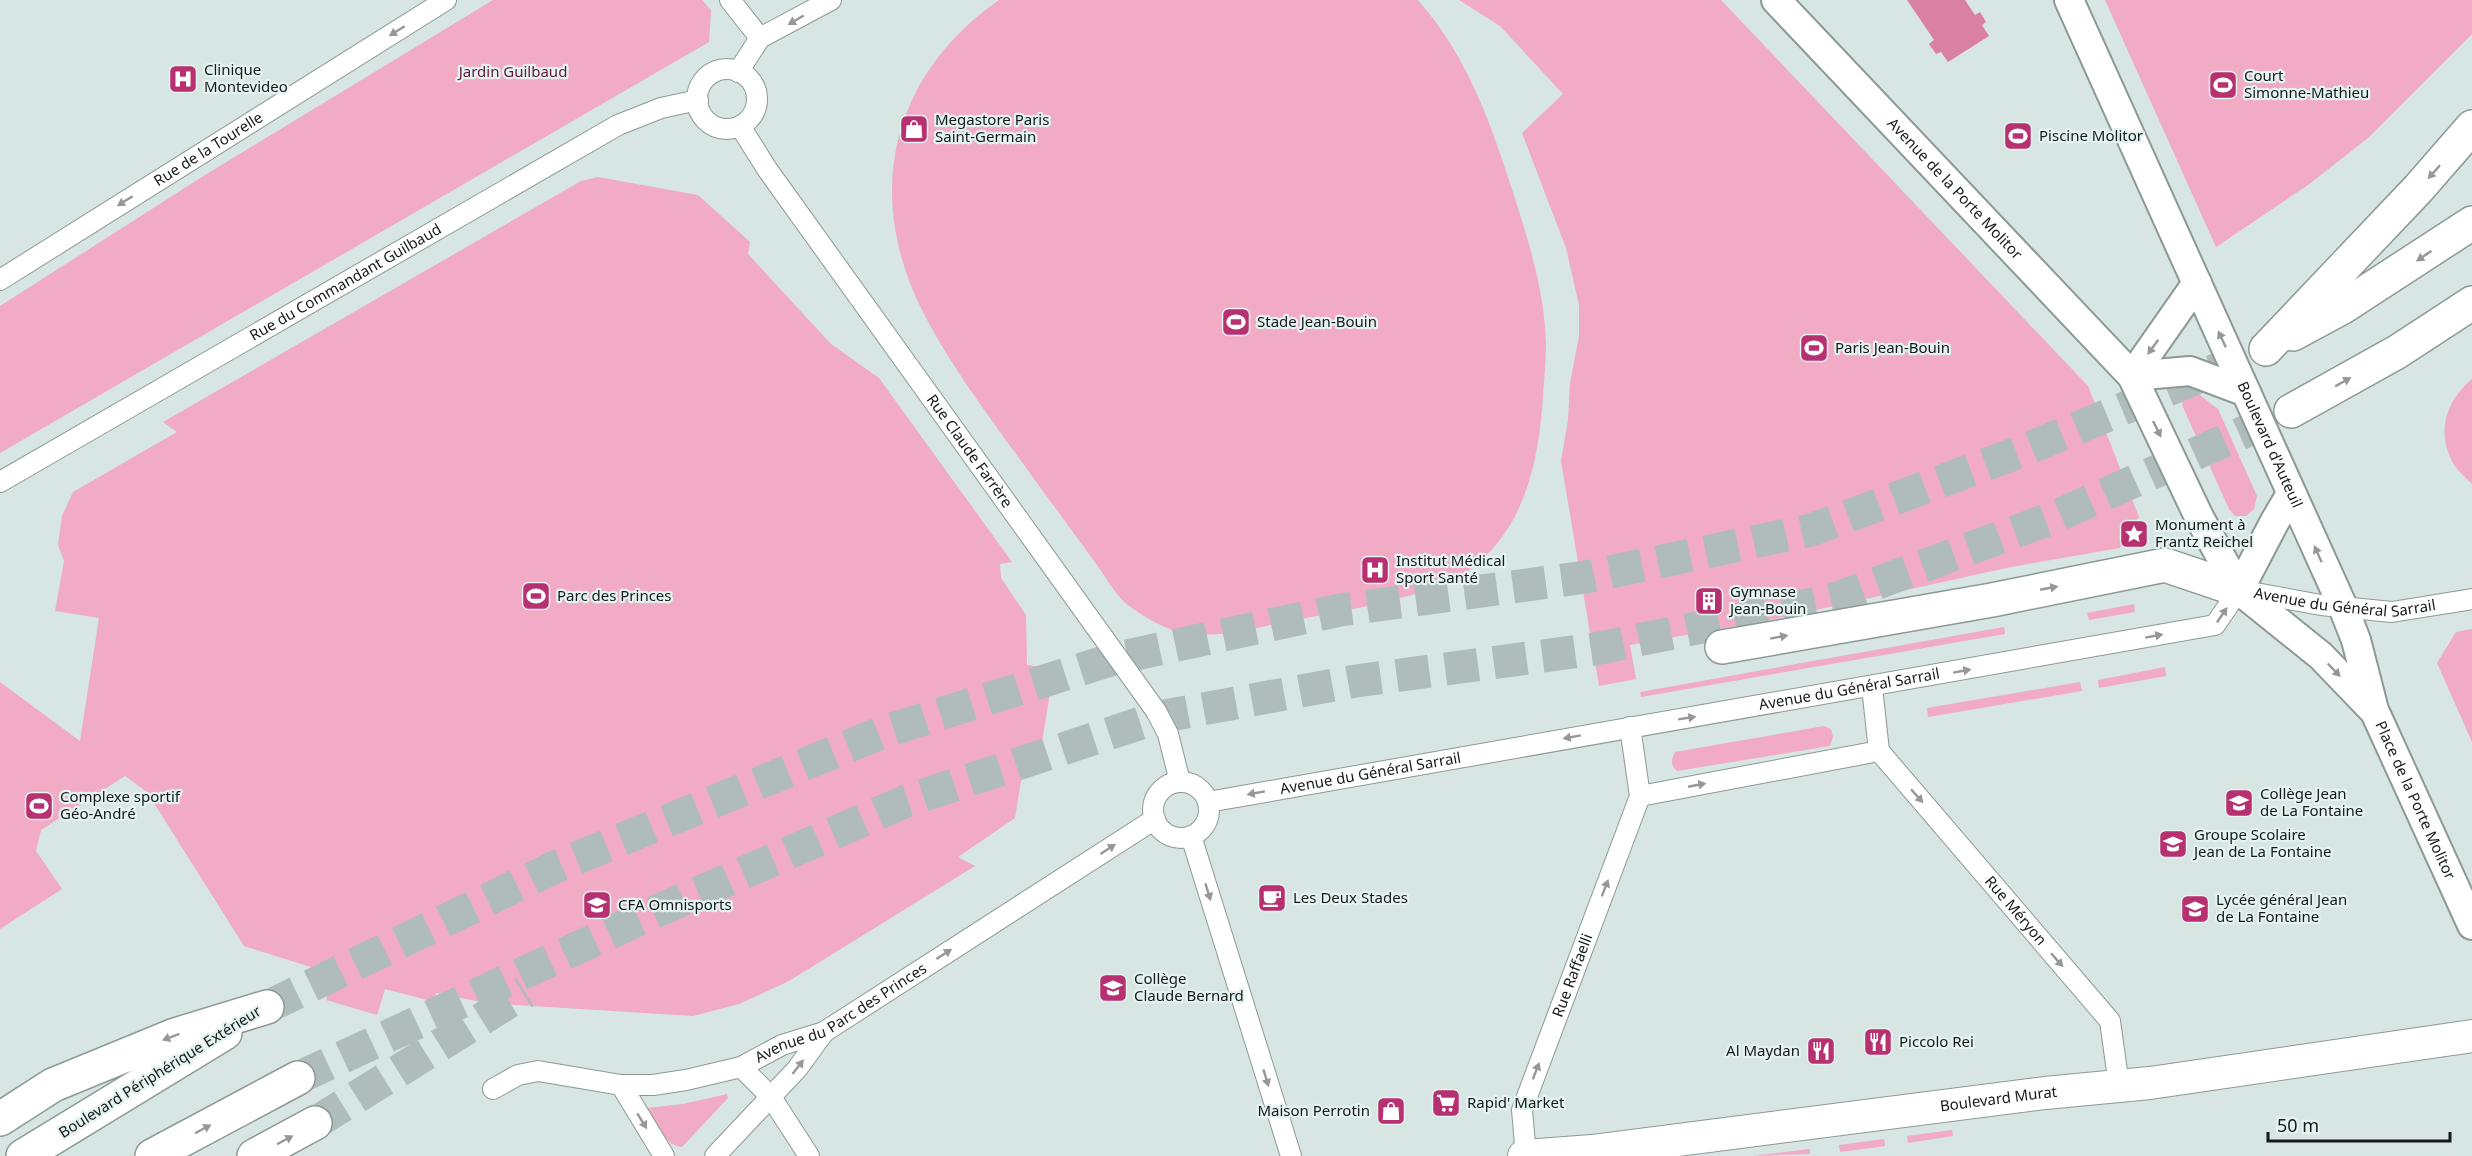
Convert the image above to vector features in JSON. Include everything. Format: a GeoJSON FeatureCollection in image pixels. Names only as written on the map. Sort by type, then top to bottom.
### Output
{"type":"FeatureCollection","features":[{"type":"Feature","properties":{"kind":"highway"},"geometry":{"type":"LineString","coordinates":[[2472,127],[2426,181],[2266,349],[2343,307],[2472,223]]}},
{"type":"Feature","properties":{"kind":"highway"},"geometry":{"type":"LineString","coordinates":[[2291,411],[2397,352],[2472,303]]}},
{"type":"Feature","properties":{"kind":"highway"},"geometry":{"type":"LineString","coordinates":[[1722,647],[1992,600],[2165,565],[2239,590]]}},
{"type":"Feature","properties":{"kind":"highway","name":"Boulevard Périphérique Extérieur"},"geometry":{"type":"LineString","coordinates":[[0,1119],[53,1085],[175,1035],[267,1006],[23,1156]]}},
{"type":"Feature","properties":{"kind":"highway"},"geometry":{"type":"LineString","coordinates":[[152,1156],[298,1078]]}},
{"type":"Feature","properties":{"kind":"highway"},"geometry":{"type":"LineString","coordinates":[[254,1156],[315,1123]]}},
{"type":"Feature","properties":{"kind":"main road","name":"Boulevard Murat"},"geometry":{"type":"LineString","coordinates":[[1525,1156],[1604,1150],[2045,1093],[2119,1086],[2472,1036]]}},
{"type":"Feature","properties":{"kind":"street","name":"Rue de la Tourelle"},"geometry":{"type":"LineString","coordinates":[[0,280],[446,0]]}},
{"type":"Feature","properties":{"kind":"street"},"geometry":{"type":"LineString","coordinates":[[730,0],[760,38]]}},
{"type":"Feature","properties":{"kind":"street"},"geometry":{"type":"LineString","coordinates":[[738,72],[760,38],[831,0]]}},
{"type":"Feature","properties":{"kind":"street","name":"Avenue de la Porte Molitor"},"geometry":{"type":"LineString","coordinates":[[1776,0],[2132,376]]}},
{"type":"Feature","properties":{"kind":"street","name":"Boulevard d'Auteuil"},"geometry":{"type":"LineString","coordinates":[[2069,0],[2343,607]]}},
{"type":"Feature","properties":{"kind":"street"},"geometry":{"type":"LineString","coordinates":[[719,70],[738,72],[747,76],[757,94],[754,113],[740,126],[731,129],[712,125],[699,110],[699,90],[703,81],[719,70]]}},
{"type":"Feature","properties":{"kind":"street","name":"Rue du Commandant Guilbaud"},"geometry":{"type":"LineString","coordinates":[[0,482],[618,125],[661,108],[698,100]]}},
{"type":"Feature","properties":{"kind":"street","name":"Rue Claude Farrère"},"geometry":{"type":"LineString","coordinates":[[740,126],[767,169],[1156,711],[1172,744],[1180,782]]}},
{"type":"Feature","properties":{"kind":"street"},"geometry":{"type":"LineString","coordinates":[[2132,376],[2197,283]]}},
{"type":"Feature","properties":{"kind":"street"},"geometry":{"type":"LineString","coordinates":[[2132,376],[2190,370],[2246,392]]}},
{"type":"Feature","properties":{"kind":"street"},"geometry":{"type":"LineString","coordinates":[[2132,376],[2199,517],[2239,590]]}},
{"type":"Feature","properties":{"kind":"street"},"geometry":{"type":"LineString","coordinates":[[2239,590],[2275,520],[2292,494]]}},
{"type":"Feature","properties":{"kind":"street","name":"Avenue du Général Sarrail"},"geometry":{"type":"LineString","coordinates":[[1208,802],[2215,626],[2239,590],[2343,607],[2392,612],[2472,599]]}},
{"type":"Feature","properties":{"kind":"street","name":"Place de la Porte Molitor"},"geometry":{"type":"LineString","coordinates":[[2239,590],[2321,656],[2374,710]]}},
{"type":"Feature","properties":{"kind":"street","name":"Place de la Porte Molitor"},"geometry":{"type":"LineString","coordinates":[[2343,607],[2356,640],[2374,710],[2472,925]]}},
{"type":"Feature","properties":{"kind":"street"},"geometry":{"type":"LineString","coordinates":[[1630,727],[1640,796],[1879,751],[1872,687]]}},
{"type":"Feature","properties":{"kind":"street","name":"Rue Méryon"},"geometry":{"type":"LineString","coordinates":[[1879,751],[2110,1021],[2119,1086]]}},
{"type":"Feature","properties":{"kind":"street"},"geometry":{"type":"LineString","coordinates":[[1180,782],[1187,782],[1200,789],[1208,802],[1208,818],[1198,832],[1191,836],[1174,837],[1159,827],[1153,811],[1158,794],[1164,787],[1180,782]]}},
{"type":"Feature","properties":{"kind":"street","name":"Rue Raffaelli"},"geometry":{"type":"LineString","coordinates":[[1525,1156],[1522,1110],[1640,796]]}},
{"type":"Feature","properties":{"kind":"street","name":"Avenue du Parc des Princes"},"geometry":{"type":"LineString","coordinates":[[493,1089],[518,1075],[538,1071],[621,1085],[664,1083],[741,1067],[782,1045],[824,1032],[1155,819]]}},
{"type":"Feature","properties":{"kind":"street"},"geometry":{"type":"LineString","coordinates":[[1191,836],[1291,1156]]}},
{"type":"Feature","properties":{"kind":"street"},"geometry":{"type":"LineString","coordinates":[[715,1156],[797,1069],[824,1032]]}},
{"type":"Feature","properties":{"kind":"street"},"geometry":{"type":"LineString","coordinates":[[741,1067],[771,1097],[809,1156]]}},
{"type":"Feature","properties":{"kind":"street"},"geometry":{"type":"LineString","coordinates":[[621,1085],[664,1156]]}},
{"type":"Feature","properties":{"kind":"green space","name":"Jardin Guilbaud"},"geometry":{"type":"Polygon","coordinates":[[[493,0],[702,0],[711,10],[709,42],[0,453],[0,306],[205,175],[493,0]]]}},
{"type":"Feature","properties":{"kind":"green space","name":"Stade Jean-Bouin"},"geometry":{"type":"Polygon","coordinates":[[[999,0],[1418,0],[1449,41],[1483,108],[1528,241],[1545,324],[1546,358],[1541,420],[1533,469],[1516,514],[1504,535],[1488,554],[1453,580],[1409,596],[1228,633],[1180,632],[1165,627],[1126,604],[992,422],[936,336],[905,270],[895,226],[892,183],[898,141],[911,102],[933,65],[962,30],[999,0]]]}},
{"type":"Feature","properties":{"kind":"green space","name":"Paris Jean-Bouin"},"geometry":{"type":"Polygon","coordinates":[[[1459,0],[1721,0],[2088,386],[2139,517],[2120,548],[2011,567],[1775,619],[1630,645],[1636,679],[1599,686],[1561,461],[1568,420],[1570,383],[1579,336],[1579,305],[1566,248],[1522,133],[1563,94],[1500,26],[1459,0]]]}},
{"type":"Feature","properties":{"kind":"green space"},"geometry":{"type":"Polygon","coordinates":[[[2105,0],[2472,0],[2472,34],[2368,138],[2308,185],[2216,247],[2105,0]]]}},
{"type":"Feature","properties":{"kind":"green space","name":"Parc des Princes"},"geometry":{"type":"Polygon","coordinates":[[[598,177],[698,195],[750,242],[748,254],[831,344],[879,378],[1012,562],[1000,564],[1001,578],[1026,615],[1027,665],[1054,669],[1037,771],[1023,768],[1015,818],[958,857],[975,866],[789,981],[739,1004],[693,1016],[486,1003],[436,993],[435,1002],[385,989],[377,1015],[326,1000],[333,974],[244,946],[147,792],[125,776],[41,830],[36,851],[62,889],[0,929],[0,682],[80,741],[99,618],[55,611],[64,561],[58,545],[62,516],[73,492],[177,432],[163,422],[581,181],[598,177]]]}},
{"type":"Feature","properties":{"kind":"green space"},"geometry":{"type":"Polygon","coordinates":[[[2472,379],[2472,484],[2453,463],[2445,439],[2445,428],[2450,407],[2472,379]]]}},
{"type":"Feature","properties":{"kind":"green space"},"geometry":{"type":"Polygon","coordinates":[[[2197,393],[2218,409],[2257,496],[2254,509],[2246,516],[2235,516],[2229,509],[2182,405],[2183,397],[2197,393]]]}},
{"type":"Feature","properties":{"kind":"green space"},"geometry":{"type":"Polygon","coordinates":[[[2134,604],[2135,612],[2089,620],[2087,613],[2134,604]]]}},
{"type":"Feature","properties":{"kind":"green space"},"geometry":{"type":"Polygon","coordinates":[[[2004,627],[2005,634],[1641,697],[1640,692],[2004,627]]]}},
{"type":"Feature","properties":{"kind":"green space"},"geometry":{"type":"Polygon","coordinates":[[[2472,629],[2472,742],[2437,663],[2456,632],[2472,629]]]}},
{"type":"Feature","properties":{"kind":"green space"},"geometry":{"type":"Polygon","coordinates":[[[2165,667],[2166,676],[2099,688],[2098,680],[2165,667]]]}},
{"type":"Feature","properties":{"kind":"green space"},"geometry":{"type":"Polygon","coordinates":[[[2080,682],[2082,691],[1928,717],[1927,708],[2080,682]]]}},
{"type":"Feature","properties":{"kind":"green space"},"geometry":{"type":"Polygon","coordinates":[[[1824,726],[1831,729],[1833,737],[1830,746],[1677,771],[1672,765],[1675,752],[1824,726]]]}},
{"type":"Feature","properties":{"kind":"green space"},"geometry":{"type":"Polygon","coordinates":[[[727,1094],[728,1098],[682,1147],[676,1146],[665,1138],[648,1108],[683,1104],[727,1094]]]}},
{"type":"Feature","properties":{"kind":"green space"},"geometry":{"type":"Polygon","coordinates":[[[1952,1130],[1953,1136],[1908,1143],[1907,1136],[1952,1130]]]}},
{"type":"Feature","properties":{"kind":"green space"},"geometry":{"type":"Polygon","coordinates":[[[1884,1139],[1885,1146],[1840,1152],[1839,1145],[1884,1139]]]}},
{"type":"Feature","properties":{"kind":"green space"},"geometry":{"type":"Polygon","coordinates":[[[1810,1149],[1810,1154],[1752,1156],[1810,1149]]]}},
{"type":"Feature","properties":{"kind":"shaded area"},"geometry":{"type":"Polygon","coordinates":[[[1907,0],[1965,0],[1975,15],[1980,12],[1986,22],[1982,25],[1989,36],[1948,62],[1941,52],[1936,54],[1929,44],[1934,40],[1907,0]]]}},
{"type":"Feature","properties":{"kind":"tunnel"},"geometry":{"type":"LineString","coordinates":[[267,1007],[557,866],[883,732],[1117,658],[1340,610],[1586,577],[1811,530],[2022,451],[2266,349]]}},
{"type":"Feature","properties":{"kind":"tunnel"},"geometry":{"type":"LineString","coordinates":[[298,1078],[648,915],[906,801],[1159,717],[1356,681],[1595,649],[1832,600],[2052,518],[2291,411]]}},
{"type":"Feature","properties":{"kind":"tunnel"},"geometry":{"type":"LineString","coordinates":[[315,1123],[525,992]]}},
{"type":"Feature","properties":{"kind":"place","name":"Clinique Montevideo"},"geometry":{"type":"Point","coordinates":[183,79]}},
{"type":"Feature","properties":{"kind":"place","name":"Court Simonne-Mathieu"},"geometry":{"type":"Point","coordinates":[2223,85]}},
{"type":"Feature","properties":{"kind":"place","name":"Megastore Paris Saint-Germain"},"geometry":{"type":"Point","coordinates":[914,129]}},
{"type":"Feature","properties":{"kind":"place","name":"Piscine Molitor"},"geometry":{"type":"Point","coordinates":[2018,136]}},
{"type":"Feature","properties":{"kind":"place","name":"Stade Jean-Bouin"},"geometry":{"type":"Point","coordinates":[1236,322]}},
{"type":"Feature","properties":{"kind":"place","name":"Paris Jean-Bouin"},"geometry":{"type":"Point","coordinates":[1814,348]}},
{"type":"Feature","properties":{"kind":"place","name":"Monument à Frantz Reichel"},"geometry":{"type":"Point","coordinates":[2134,534]}},
{"type":"Feature","properties":{"kind":"place","name":"Institut Médical Sport Santé"},"geometry":{"type":"Point","coordinates":[1375,570]}},
{"type":"Feature","properties":{"kind":"place","name":"Parc des Princes"},"geometry":{"type":"Point","coordinates":[536,596]}},
{"type":"Feature","properties":{"kind":"place","name":"Gymnase Jean-Bouin"},"geometry":{"type":"Point","coordinates":[1709,601]}},
{"type":"Feature","properties":{"kind":"place","name":"Collège Jean de La Fontaine"},"geometry":{"type":"Point","coordinates":[2239,803]}},
{"type":"Feature","properties":{"kind":"place","name":"Complexe sportif Géo-André"},"geometry":{"type":"Point","coordinates":[39,806]}},
{"type":"Feature","properties":{"kind":"place","name":"Groupe Scolaire Jean de La Fontaine"},"geometry":{"type":"Point","coordinates":[2173,844]}},
{"type":"Feature","properties":{"kind":"place","name":"Les Deux Stades"},"geometry":{"type":"Point","coordinates":[1272,898]}},
{"type":"Feature","properties":{"kind":"place","name":"CFA Omnisports"},"geometry":{"type":"Point","coordinates":[597,905]}},
{"type":"Feature","properties":{"kind":"place","name":"Lycée général Jean de La Fontaine"},"geometry":{"type":"Point","coordinates":[2195,909]}},
{"type":"Feature","properties":{"kind":"place","name":"Collège Claude Bernard"},"geometry":{"type":"Point","coordinates":[1113,988]}},
{"type":"Feature","properties":{"kind":"place","name":"Piccolo Rei"},"geometry":{"type":"Point","coordinates":[1878,1042]}},
{"type":"Feature","properties":{"kind":"place","name":"Al Maydan"},"geometry":{"type":"Point","coordinates":[1821,1051]}},
{"type":"Feature","properties":{"kind":"place","name":"Rapid' Market"},"geometry":{"type":"Point","coordinates":[1446,1103]}},
{"type":"Feature","properties":{"kind":"place","name":"Maison Perrotin"},"geometry":{"type":"Point","coordinates":[1391,1111]}}]}
